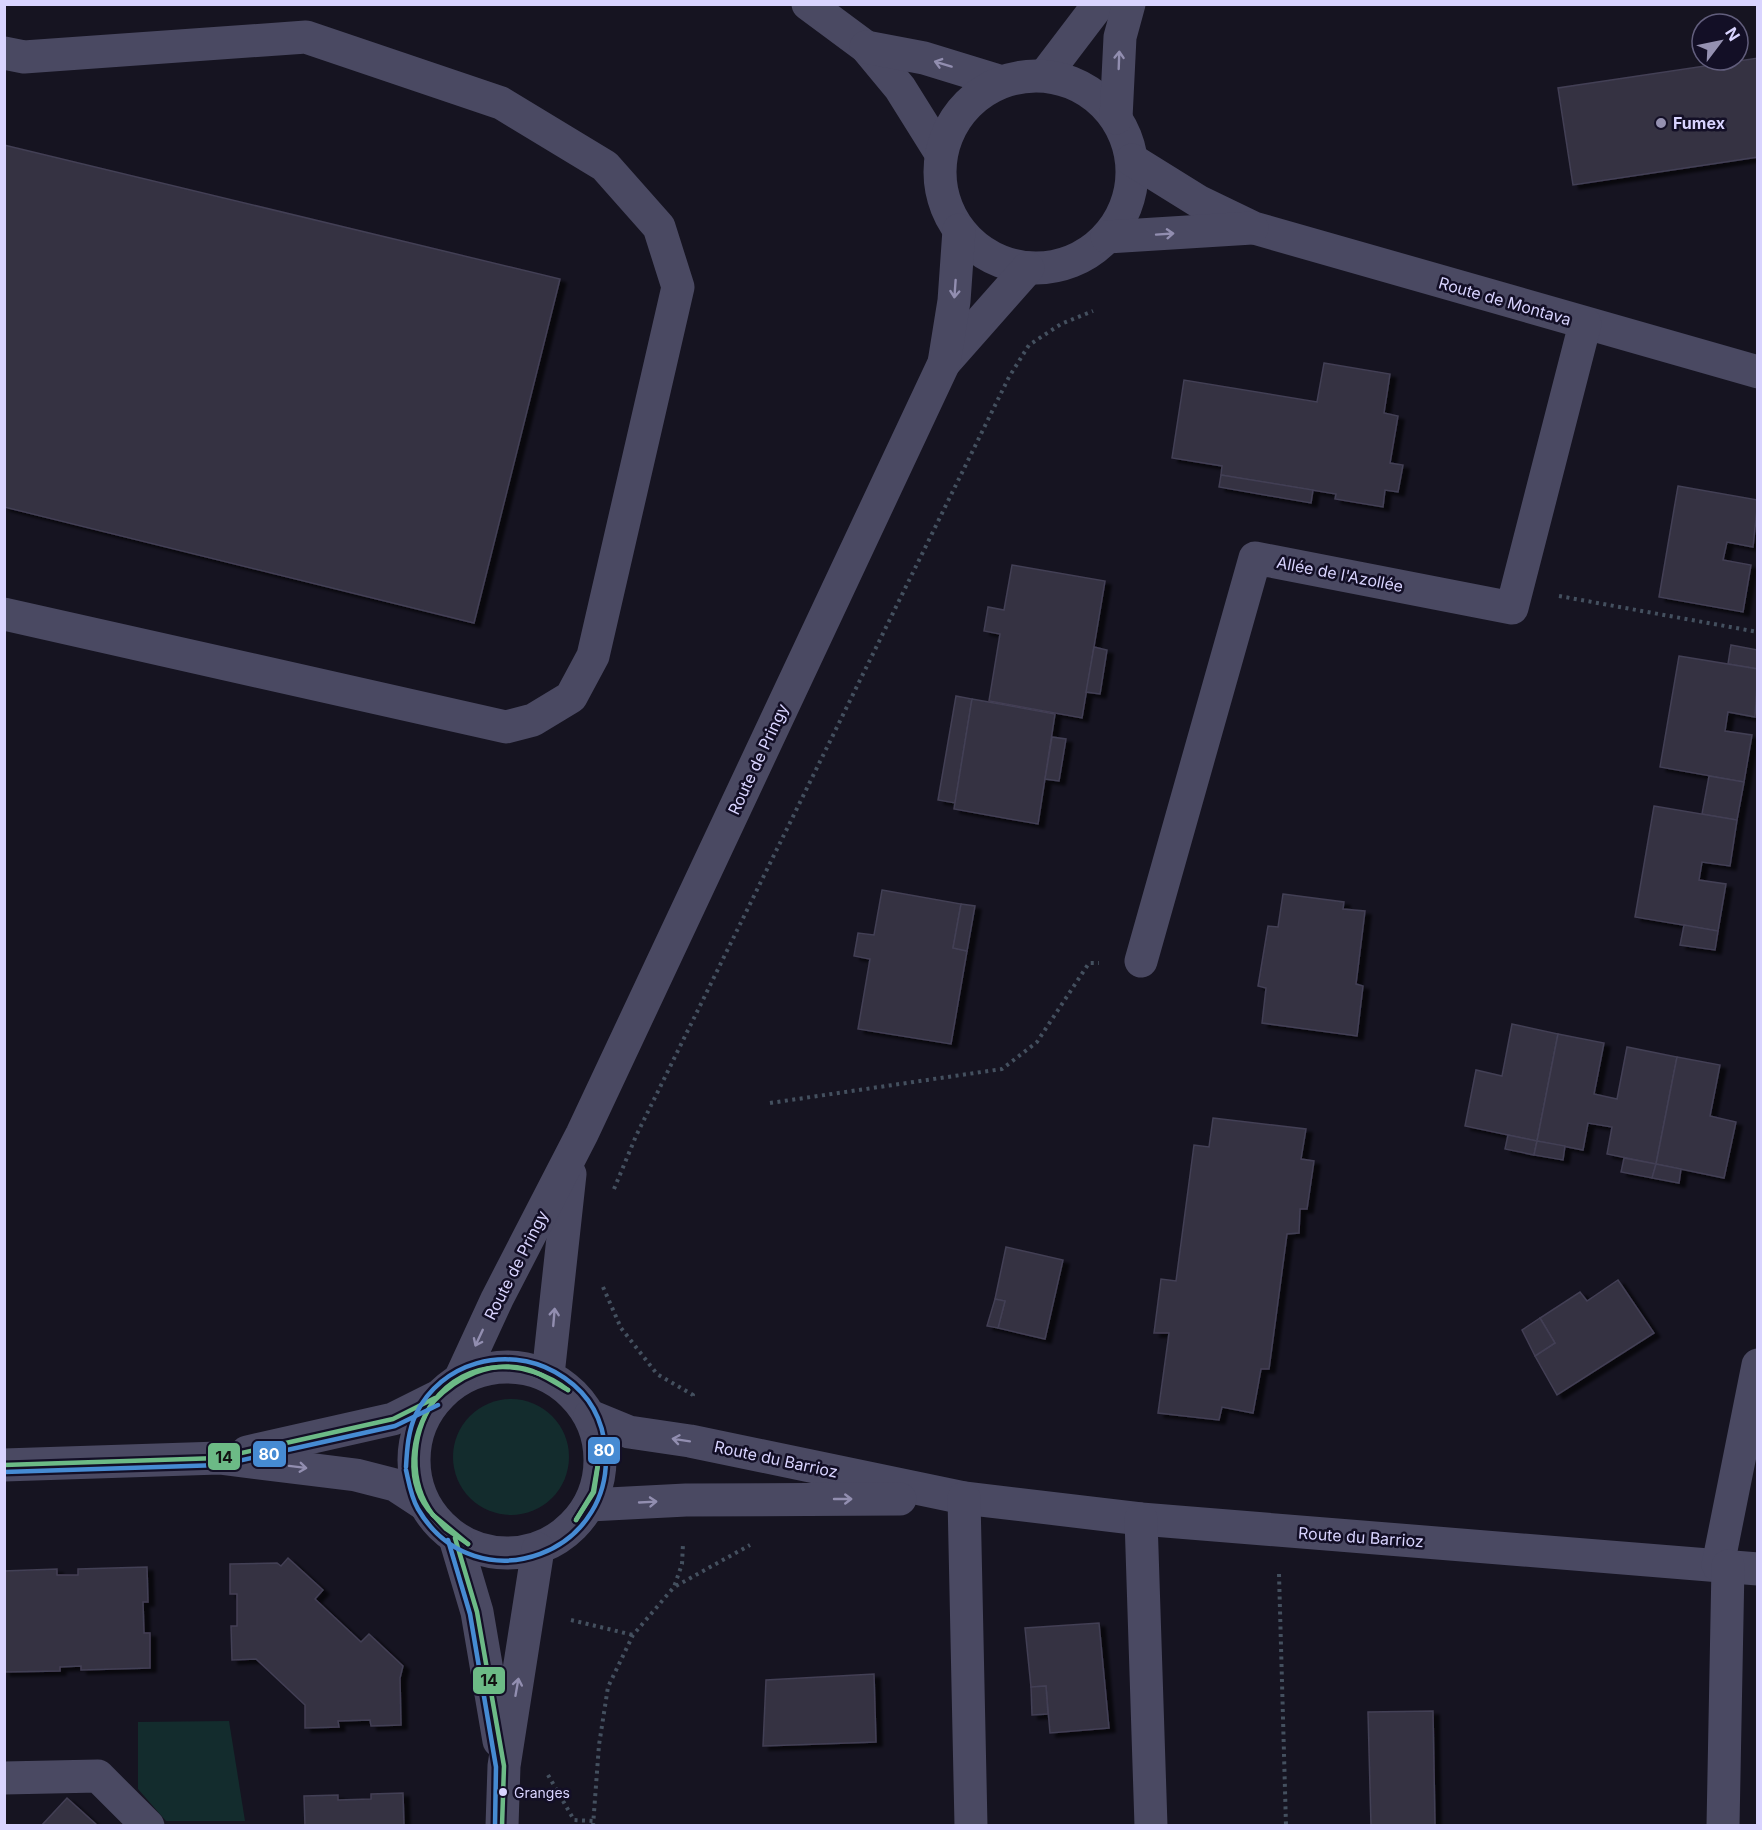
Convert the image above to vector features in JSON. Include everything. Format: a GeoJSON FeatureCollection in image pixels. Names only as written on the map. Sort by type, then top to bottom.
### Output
{"type":"FeatureCollection","features":[{"type":"Feature","properties":{"kind":"street"},"geometry":{"type":"LineString","coordinates":[[808,4],[866,47],[900,88],[940,152]]}},
{"type":"Feature","properties":{"kind":"street"},"geometry":{"type":"LineString","coordinates":[[1045,75],[1099,4]]}},
{"type":"Feature","properties":{"kind":"street"},"geometry":{"type":"LineString","coordinates":[[1116,118],[1120,37],[1129,4]]}},
{"type":"Feature","properties":{"kind":"street"},"geometry":{"type":"LineString","coordinates":[[4,53],[24,57],[306,37],[501,103],[605,166],[659,227],[678,287],[593,656],[571,698],[533,720],[506,727],[4,614]]}},
{"type":"Feature","properties":{"kind":"street"},"geometry":{"type":"LineString","coordinates":[[866,47],[924,58],[999,81]]}},
{"type":"Feature","properties":{"kind":"street"},"geometry":{"type":"LineString","coordinates":[[1045,75],[1085,88],[1116,118],[1127,138],[1132,160],[1129,196],[1123,214],[1107,237],[1084,256],[1057,266],[1028,268],[989,257],[959,230],[945,207],[939,180],[940,152],[948,130],[961,109],[978,93],[999,81],[1045,75]]}},
{"type":"Feature","properties":{"kind":"street","name":"Route de Montava"},"geometry":{"type":"LineString","coordinates":[[1132,160],[1198,201],[1254,228],[1758,372]]}},
{"type":"Feature","properties":{"kind":"street","name":"Route de Montava"},"geometry":{"type":"LineString","coordinates":[[1107,237],[1254,228]]}},
{"type":"Feature","properties":{"kind":"street","name":"Route de Pringy"},"geometry":{"type":"LineString","coordinates":[[461,1377],[497,1299],[572,1155],[944,363],[954,301],[959,230]]}},
{"type":"Feature","properties":{"kind":"street","name":"Route de Pringy"},"geometry":{"type":"LineString","coordinates":[[944,363],[1028,268]]}},
{"type":"Feature","properties":{"kind":"street","name":"Allée de l'Azollée"},"geometry":{"type":"LineString","coordinates":[[1141,961],[1255,558],[1512,608],[1585,324]]}},
{"type":"Feature","properties":{"kind":"street","name":"Route de Pringy"},"geometry":{"type":"LineString","coordinates":[[549,1375],[572,1155]]}},
{"type":"Feature","properties":{"kind":"street"},"geometry":{"type":"LineString","coordinates":[[1723,1826],[1735,1566],[1758,1365]]}},
{"type":"Feature","properties":{"kind":"street"},"geometry":{"type":"LineString","coordinates":[[4,1465],[219,1458],[356,1474],[395,1485],[424,1504],[455,1538],[481,1550],[510,1554],[538,1549],[568,1532],[590,1505],[600,1476],[600,1445],[590,1416],[572,1392],[549,1375],[519,1366],[490,1367],[461,1377],[435,1398],[393,1419],[357,1429],[219,1458]]}},
{"type":"Feature","properties":{"kind":"street"},"geometry":{"type":"LineString","coordinates":[[424,1504],[413,1468],[417,1431],[435,1398]]}},
{"type":"Feature","properties":{"kind":"street","name":"Route du Barrioz"},"geometry":{"type":"LineString","coordinates":[[590,1416],[629,1432],[690,1441],[964,1498],[1141,1519],[1735,1566]]}},
{"type":"Feature","properties":{"kind":"street"},"geometry":{"type":"LineString","coordinates":[[964,1498],[971,1826]]}},
{"type":"Feature","properties":{"kind":"street","name":"Route du Barrioz"},"geometry":{"type":"LineString","coordinates":[[590,1505],[686,1500],[964,1498]]}},
{"type":"Feature","properties":{"kind":"street"},"geometry":{"type":"LineString","coordinates":[[1141,1519],[1151,1826]]}},
{"type":"Feature","properties":{"kind":"street"},"geometry":{"type":"LineString","coordinates":[[455,1538],[477,1612],[504,1766]]}},
{"type":"Feature","properties":{"kind":"street"},"geometry":{"type":"LineString","coordinates":[[502,1826],[504,1766],[538,1549]]}},
{"type":"Feature","properties":{"kind":"street"},"geometry":{"type":"LineString","coordinates":[[4,1778],[98,1776],[148,1826]]}},
{"type":"Feature","properties":{"kind":"path"},"geometry":{"type":"LineString","coordinates":[[612,1195],[636,1136],[1009,377],[1029,345],[1060,324],[1093,311]]}},
{"type":"Feature","properties":{"kind":"path"},"geometry":{"type":"LineString","coordinates":[[1517,588],[1758,632]]}},
{"type":"Feature","properties":{"kind":"path"},"geometry":{"type":"LineString","coordinates":[[770,1103],[1002,1069],[1037,1042],[1089,963],[1141,961]]}},
{"type":"Feature","properties":{"kind":"path"},"geometry":{"type":"LineString","coordinates":[[599,1278],[621,1328],[657,1374],[693,1395],[690,1441]]}},
{"type":"Feature","properties":{"kind":"path"},"geometry":{"type":"LineString","coordinates":[[1278,1531],[1286,1826]]}},
{"type":"Feature","properties":{"kind":"path"},"geometry":{"type":"LineString","coordinates":[[545,1769],[574,1820],[593,1823],[599,1745],[608,1687],[633,1635],[674,1587],[682,1564],[684,1534]]}},
{"type":"Feature","properties":{"kind":"path"},"geometry":{"type":"LineString","coordinates":[[567,1619],[633,1635]]}},
{"type":"Feature","properties":{"kind":"green space"},"geometry":{"type":"Polygon","coordinates":[[[511,1399],[533,1404],[552,1416],[564,1435],[569,1457],[564,1479],[552,1498],[533,1510],[511,1515],[489,1510],[470,1498],[458,1479],[453,1457],[458,1435],[470,1416],[489,1404],[511,1399]]]}},
{"type":"Feature","properties":{"kind":"green space"},"geometry":{"type":"Polygon","coordinates":[[[229,1721],[245,1821],[166,1821],[138,1789],[138,1722],[229,1721]]]}},
{"type":"Feature","properties":{"kind":"building","name":"Fumex"},"geometry":{"type":"Polygon","coordinates":[[[1758,58],[1758,157],[1573,185],[1558,88],[1690,68],[1690,72],[1750,72],[1750,59],[1758,58]]]}},
{"type":"Feature","properties":{"kind":"building"},"geometry":{"type":"Polygon","coordinates":[[[4,145],[560,279],[474,623],[4,507],[4,145]]]}},
{"type":"Feature","properties":{"kind":"building"},"geometry":{"type":"Polygon","coordinates":[[[1324,363],[1390,374],[1384,413],[1398,416],[1390,463],[1403,465],[1398,492],[1385,490],[1383,507],[1335,499],[1336,494],[1221,475],[1222,466],[1172,458],[1184,380],[1317,402],[1324,363]]]}},
{"type":"Feature","properties":{"kind":"building"},"geometry":{"type":"Polygon","coordinates":[[[1221,475],[1313,490],[1311,503],[1219,487],[1221,475]]]}},
{"type":"Feature","properties":{"kind":"building"},"geometry":{"type":"Polygon","coordinates":[[[1678,486],[1758,500],[1753,547],[1727,542],[1723,560],[1751,565],[1743,612],[1659,597],[1678,486]]]}},
{"type":"Feature","properties":{"kind":"building"},"geometry":{"type":"Polygon","coordinates":[[[1012,565],[1105,581],[1082,718],[989,701],[1000,634],[984,631],[988,607],[1004,610],[1012,565]]]}},
{"type":"Feature","properties":{"kind":"building"},"geometry":{"type":"Polygon","coordinates":[[[1731,645],[1758,650],[1758,669],[1728,664],[1731,645]]]}},
{"type":"Feature","properties":{"kind":"building"},"geometry":{"type":"Polygon","coordinates":[[[1094,647],[1107,650],[1100,694],[1086,692],[1094,647]]]}},
{"type":"Feature","properties":{"kind":"building"},"geometry":{"type":"Polygon","coordinates":[[[1679,656],[1758,669],[1755,717],[1728,712],[1725,731],[1752,735],[1744,782],[1660,767],[1679,656]]]}},
{"type":"Feature","properties":{"kind":"building"},"geometry":{"type":"Polygon","coordinates":[[[956,696],[972,699],[955,803],[938,800],[956,696]]]}},
{"type":"Feature","properties":{"kind":"building"},"geometry":{"type":"Polygon","coordinates":[[[972,699],[1055,714],[1038,824],[954,809],[972,699]]]}},
{"type":"Feature","properties":{"kind":"building"},"geometry":{"type":"Polygon","coordinates":[[[1052,737],[1066,739],[1059,781],[1045,779],[1052,737]]]}},
{"type":"Feature","properties":{"kind":"building"},"geometry":{"type":"Polygon","coordinates":[[[1709,776],[1744,782],[1737,820],[1702,814],[1709,776]]]}},
{"type":"Feature","properties":{"kind":"building"},"geometry":{"type":"Polygon","coordinates":[[[1654,806],[1737,820],[1730,866],[1702,862],[1699,880],[1726,884],[1718,931],[1635,917],[1654,806]]]}},
{"type":"Feature","properties":{"kind":"building"},"geometry":{"type":"Polygon","coordinates":[[[882,890],[961,904],[953,948],[967,951],[951,1044],[858,1029],[870,959],[854,956],[858,933],[874,935],[882,890]]]}},
{"type":"Feature","properties":{"kind":"building"},"geometry":{"type":"Polygon","coordinates":[[[1283,894],[1344,902],[1343,909],[1365,911],[1356,984],[1363,986],[1357,1036],[1262,1023],[1266,988],[1258,986],[1268,926],[1278,927],[1283,894]]]}},
{"type":"Feature","properties":{"kind":"building"},"geometry":{"type":"Polygon","coordinates":[[[961,904],[975,906],[967,951],[953,948],[961,904]]]}},
{"type":"Feature","properties":{"kind":"building"},"geometry":{"type":"Polygon","coordinates":[[[1684,925],[1718,931],[1715,950],[1680,945],[1684,925]]]}},
{"type":"Feature","properties":{"kind":"building"},"geometry":{"type":"Polygon","coordinates":[[[1512,1024],[1558,1034],[1537,1141],[1465,1126],[1476,1070],[1502,1076],[1512,1024]]]}},
{"type":"Feature","properties":{"kind":"building"},"geometry":{"type":"Polygon","coordinates":[[[1558,1034],[1604,1043],[1594,1094],[1617,1099],[1627,1047],[1677,1057],[1656,1164],[1607,1154],[1612,1127],[1588,1123],[1583,1150],[1537,1141],[1558,1034]]]}},
{"type":"Feature","properties":{"kind":"building"},"geometry":{"type":"Polygon","coordinates":[[[1677,1057],[1720,1065],[1710,1116],[1736,1122],[1724,1178],[1656,1164],[1677,1057]]]}},
{"type":"Feature","properties":{"kind":"building"},"geometry":{"type":"Polygon","coordinates":[[[1213,1118],[1306,1129],[1301,1159],[1314,1161],[1307,1209],[1300,1209],[1299,1233],[1287,1234],[1269,1369],[1261,1369],[1253,1413],[1222,1407],[1219,1420],[1158,1413],[1169,1333],[1154,1333],[1161,1279],[1176,1281],[1194,1145],[1209,1147],[1213,1118]]]}},
{"type":"Feature","properties":{"kind":"building"},"geometry":{"type":"Polygon","coordinates":[[[1508,1135],[1537,1141],[1534,1155],[1505,1149],[1508,1135]]]}},
{"type":"Feature","properties":{"kind":"building"},"geometry":{"type":"Polygon","coordinates":[[[1537,1141],[1565,1146],[1563,1160],[1534,1155],[1537,1141]]]}},
{"type":"Feature","properties":{"kind":"building"},"geometry":{"type":"Polygon","coordinates":[[[1624,1158],[1656,1164],[1652,1178],[1621,1172],[1624,1158]]]}},
{"type":"Feature","properties":{"kind":"building"},"geometry":{"type":"Polygon","coordinates":[[[1656,1164],[1681,1169],[1679,1183],[1652,1178],[1656,1164]]]}},
{"type":"Feature","properties":{"kind":"building"},"geometry":{"type":"Polygon","coordinates":[[[1006,1247],[1063,1260],[1045,1339],[998,1328],[1005,1301],[995,1299],[1006,1247]]]}},
{"type":"Feature","properties":{"kind":"building"},"geometry":{"type":"Polygon","coordinates":[[[1618,1280],[1654,1333],[1557,1395],[1535,1356],[1555,1343],[1540,1318],[1580,1292],[1587,1301],[1618,1280]]]}},
{"type":"Feature","properties":{"kind":"building"},"geometry":{"type":"Polygon","coordinates":[[[995,1299],[1005,1301],[998,1328],[987,1326],[995,1299]]]}},
{"type":"Feature","properties":{"kind":"building"},"geometry":{"type":"Polygon","coordinates":[[[1540,1318],[1555,1343],[1535,1356],[1522,1330],[1540,1318]]]}},
{"type":"Feature","properties":{"kind":"building"},"geometry":{"type":"Polygon","coordinates":[[[288,1558],[323,1590],[315,1599],[361,1642],[369,1634],[403,1666],[400,1678],[401,1725],[371,1726],[370,1720],[338,1721],[339,1727],[305,1728],[305,1705],[256,1659],[232,1660],[231,1626],[237,1626],[237,1594],[230,1594],[230,1564],[277,1563],[281,1566],[288,1558]]]}},
{"type":"Feature","properties":{"kind":"building"},"geometry":{"type":"Polygon","coordinates":[[[147,1567],[148,1602],[143,1602],[144,1633],[150,1633],[150,1668],[81,1670],[81,1666],[60,1667],[60,1671],[4,1672],[4,1571],[57,1569],[57,1575],[78,1575],[78,1569],[147,1567]]]}},
{"type":"Feature","properties":{"kind":"building"},"geometry":{"type":"Polygon","coordinates":[[[1099,1623],[1109,1728],[1050,1733],[1046,1686],[1031,1687],[1025,1628],[1099,1623]]]}},
{"type":"Feature","properties":{"kind":"building"},"geometry":{"type":"Polygon","coordinates":[[[874,1674],[876,1742],[763,1746],[766,1680],[874,1674]]]}},
{"type":"Feature","properties":{"kind":"building"},"geometry":{"type":"Polygon","coordinates":[[[1046,1686],[1048,1714],[1032,1715],[1031,1687],[1046,1686]]]}},
{"type":"Feature","properties":{"kind":"building"},"geometry":{"type":"Polygon","coordinates":[[[1433,1711],[1435,1825],[1371,1826],[1368,1712],[1433,1711]]]}},
{"type":"Feature","properties":{"kind":"building"},"geometry":{"type":"Polygon","coordinates":[[[403,1793],[404,1826],[305,1826],[304,1796],[338,1795],[338,1800],[371,1799],[371,1794],[403,1793]]]}},
{"type":"Feature","properties":{"kind":"building"},"geometry":{"type":"Polygon","coordinates":[[[67,1798],[98,1826],[41,1826],[67,1798]]]}},
{"type":"Feature","properties":{"kind":"transit line","name":"80"},"geometry":{"type":"LineString","coordinates":[[406,1467],[411,1427],[427,1396],[441,1382],[458,1371],[476,1363],[496,1360],[516,1360],[536,1364],[565,1378],[588,1400],[598,1418],[604,1439],[604,1479],[592,1512],[569,1537],[540,1554],[508,1560],[474,1556],[443,1539],[418,1509],[406,1470]]}},
{"type":"Feature","properties":{"kind":"transit line","name":"14"},"geometry":{"type":"LineString","coordinates":[[433,1402],[447,1387],[462,1377],[479,1370],[498,1367],[534,1372],[552,1379],[568,1390]]}},
{"type":"Feature","properties":{"kind":"transit line","name":"14"},"geometry":{"type":"LineString","coordinates":[[433,1402],[463,1378],[500,1367],[531,1370],[568,1390]]}},
{"type":"Feature","properties":{"kind":"transit line","name":"14"},"geometry":{"type":"LineString","coordinates":[[4,1465],[219,1458],[393,1419],[435,1398]]}},
{"type":"Feature","properties":{"kind":"transit line","name":"14"},"geometry":{"type":"LineString","coordinates":[[433,1402],[425,1415],[415,1444],[414,1474],[423,1503],[433,1515]]}},
{"type":"Feature","properties":{"kind":"transit line","name":"14"},"geometry":{"type":"LineString","coordinates":[[433,1402],[420,1429],[415,1458],[419,1488],[433,1515]]}},
{"type":"Feature","properties":{"kind":"transit line","name":"80"},"geometry":{"type":"LineString","coordinates":[[4,1472],[220,1465],[395,1426],[438,1405]]}},
{"type":"Feature","properties":{"kind":"transit line","name":"14"},"geometry":{"type":"LineString","coordinates":[[576,1520],[593,1492],[599,1458]]}},
{"type":"Feature","properties":{"kind":"transit line","name":"14"},"geometry":{"type":"LineString","coordinates":[[576,1520],[594,1492],[599,1458]]}},
{"type":"Feature","properties":{"kind":"transit line","name":"14"},"geometry":{"type":"LineString","coordinates":[[433,1515],[468,1544]]}},
{"type":"Feature","properties":{"kind":"transit line","name":"14"},"geometry":{"type":"LineString","coordinates":[[433,1515],[446,1529],[468,1544]]}},
{"type":"Feature","properties":{"kind":"transit line","name":"14"},"geometry":{"type":"LineString","coordinates":[[455,1538],[477,1612],[504,1766],[502,1826]]}},
{"type":"Feature","properties":{"kind":"transit line","name":"80"},"geometry":{"type":"LineString","coordinates":[[448,1540],[470,1614],[496,1767],[495,1826]]}},
{"type":"Feature","properties":{"kind":"place","name":"Fumex"},"geometry":{"type":"Point","coordinates":[1661,123]}},
{"type":"Feature","properties":{"kind":"place","name":"Granges"},"geometry":{"type":"Point","coordinates":[503,1792]}}]}
